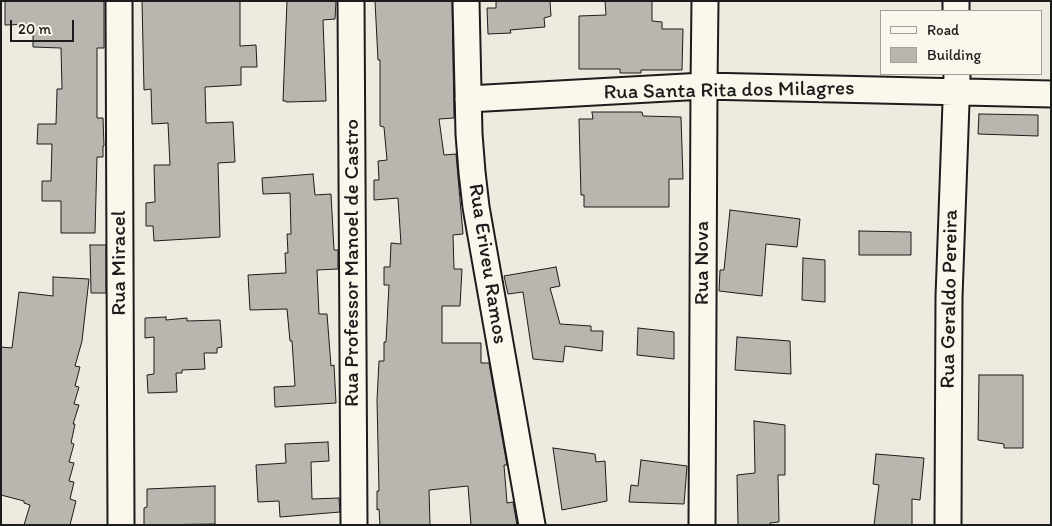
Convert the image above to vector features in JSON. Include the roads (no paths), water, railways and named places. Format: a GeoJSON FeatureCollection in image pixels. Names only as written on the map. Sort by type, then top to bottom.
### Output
{"type":"FeatureCollection","features":[{"type":"Feature","properties":{"kind":"street","name":"Rua Miracel"},"geometry":{"type":"LineString","coordinates":[[118,1],[121,525]]}},
{"type":"Feature","properties":{"kind":"street","name":"Rua Professor Manoel de Castro"},"geometry":{"type":"LineString","coordinates":[[351,1],[354,525]]}},
{"type":"Feature","properties":{"kind":"street","name":"Rua Eriveu Ramos"},"geometry":{"type":"LineString","coordinates":[[466,1],[471,162],[476,207],[532,525]]}},
{"type":"Feature","properties":{"kind":"street","name":"Rua Nova"},"geometry":{"type":"LineString","coordinates":[[702,525],[705,1]]}},
{"type":"Feature","properties":{"kind":"street","name":"Rua Santa Rita dos Milagres"},"geometry":{"type":"LineString","coordinates":[[468,99],[704,86],[957,82],[1051,94]]}},
{"type":"Feature","properties":{"kind":"street","name":"Rua Geraldo Pereira"},"geometry":{"type":"LineString","coordinates":[[948,525],[949,297],[957,82]]}}]}
